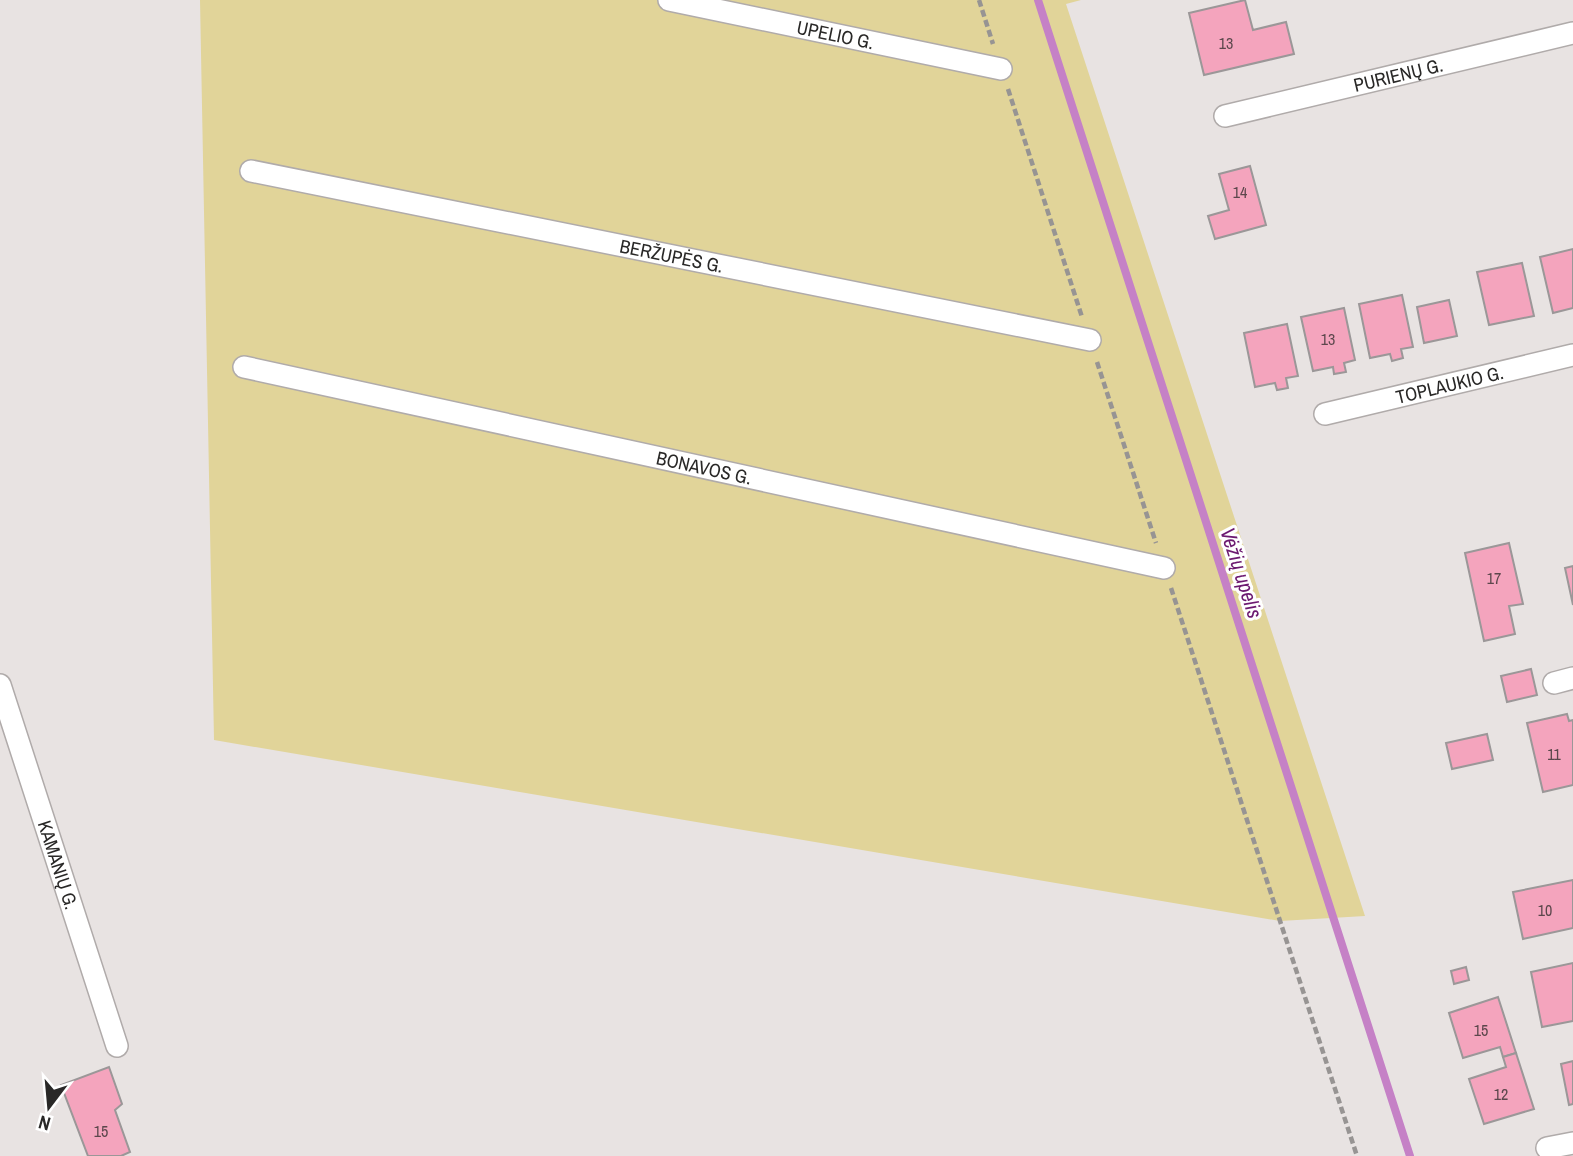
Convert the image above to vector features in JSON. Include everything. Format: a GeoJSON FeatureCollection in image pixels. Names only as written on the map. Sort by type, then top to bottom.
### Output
{"type":"FeatureCollection","features":[{"type":"Feature","properties":{"kind":"street","name":"UPELIO G."},"geometry":{"type":"LineString","coordinates":[[669,0],[1001,69]]}},
{"type":"Feature","properties":{"kind":"street","name":"PURIENŲ G."},"geometry":{"type":"LineString","coordinates":[[1225,116],[1573,33]]}},
{"type":"Feature","properties":{"kind":"street","name":"BERŽUPĖS G."},"geometry":{"type":"LineString","coordinates":[[251,171],[1090,340]]}},
{"type":"Feature","properties":{"kind":"street","name":"TOPLAUKIO G."},"geometry":{"type":"LineString","coordinates":[[1325,414],[1573,355]]}},
{"type":"Feature","properties":{"kind":"street","name":"BONAVOS G."},"geometry":{"type":"LineString","coordinates":[[244,367],[1164,568]]}},
{"type":"Feature","properties":{"kind":"street","name":"KAMANIŲ G."},"geometry":{"type":"LineString","coordinates":[[0,685],[117,1045]]}},
{"type":"Feature","properties":{"kind":"street"},"geometry":{"type":"LineString","coordinates":[[1547,1149],[1573,1143]]}},
{"type":"Feature","properties":{"kind":"shaded area"},"geometry":{"type":"Polygon","coordinates":[[[200,0],[1081,0],[1066,4],[1365,916],[1280,921],[214,740],[200,0]]]}},
{"type":"Feature","properties":{"kind":"building"},"geometry":{"type":"Polygon","coordinates":[[[1245,0],[1253,30],[1286,22],[1294,54],[1204,75],[1189,13],[1245,0]]]}},
{"type":"Feature","properties":{"kind":"building"},"geometry":{"type":"Polygon","coordinates":[[[1250,166],[1266,225],[1215,239],[1208,216],[1229,210],[1219,174],[1250,166]]]}},
{"type":"Feature","properties":{"kind":"building"},"geometry":{"type":"Polygon","coordinates":[[[1573,249],[1573,308],[1553,313],[1540,257],[1573,249]]]}},
{"type":"Feature","properties":{"kind":"building"},"geometry":{"type":"Polygon","coordinates":[[[1522,263],[1534,316],[1489,325],[1477,272],[1522,263]]]}},
{"type":"Feature","properties":{"kind":"building"},"geometry":{"type":"Polygon","coordinates":[[[1402,295],[1413,347],[1401,349],[1403,358],[1392,361],[1390,354],[1370,358],[1359,304],[1402,295]]]}},
{"type":"Feature","properties":{"kind":"building"},"geometry":{"type":"Polygon","coordinates":[[[1449,300],[1457,336],[1424,343],[1417,307],[1449,300]]]}},
{"type":"Feature","properties":{"kind":"building"},"geometry":{"type":"Polygon","coordinates":[[[1344,308],[1355,360],[1344,363],[1346,372],[1334,374],[1333,367],[1313,371],[1301,317],[1344,308]]]}},
{"type":"Feature","properties":{"kind":"building"},"geometry":{"type":"Polygon","coordinates":[[[1287,324],[1298,376],[1286,378],[1288,388],[1277,390],[1275,383],[1255,387],[1244,333],[1287,324]]]}},
{"type":"Feature","properties":{"kind":"building"},"geometry":{"type":"Polygon","coordinates":[[[1509,543],[1523,604],[1509,606],[1515,634],[1484,641],[1465,553],[1509,543]]]}},
{"type":"Feature","properties":{"kind":"building"},"geometry":{"type":"Polygon","coordinates":[[[1573,566],[1573,605],[1565,568],[1573,566]]]}},
{"type":"Feature","properties":{"kind":"building"},"geometry":{"type":"Polygon","coordinates":[[[1531,669],[1537,695],[1507,702],[1501,676],[1531,669]]]}},
{"type":"Feature","properties":{"kind":"building"},"geometry":{"type":"Polygon","coordinates":[[[1567,714],[1569,721],[1573,720],[1573,785],[1543,792],[1527,723],[1567,714]]]}},
{"type":"Feature","properties":{"kind":"building"},"geometry":{"type":"Polygon","coordinates":[[[1487,734],[1493,760],[1452,769],[1446,743],[1487,734]]]}},
{"type":"Feature","properties":{"kind":"building"},"geometry":{"type":"Polygon","coordinates":[[[1573,880],[1573,928],[1523,939],[1513,892],[1573,880]]]}},
{"type":"Feature","properties":{"kind":"building"},"geometry":{"type":"Polygon","coordinates":[[[1573,963],[1573,1021],[1542,1027],[1531,972],[1573,963]]]}},
{"type":"Feature","properties":{"kind":"building"},"geometry":{"type":"Polygon","coordinates":[[[1466,967],[1469,980],[1454,984],[1451,971],[1466,967]]]}},
{"type":"Feature","properties":{"kind":"building"},"geometry":{"type":"Polygon","coordinates":[[[1498,997],[1516,1053],[1503,1057],[1500,1047],[1463,1058],[1449,1013],[1498,997]]]}},
{"type":"Feature","properties":{"kind":"building"},"geometry":{"type":"Polygon","coordinates":[[[1516,1053],[1534,1109],[1484,1124],[1469,1079],[1506,1067],[1503,1057],[1516,1053]]]}},
{"type":"Feature","properties":{"kind":"building"},"geometry":{"type":"Polygon","coordinates":[[[1573,1061],[1573,1104],[1569,1105],[1561,1064],[1573,1061]]]}},
{"type":"Feature","properties":{"kind":"building"},"geometry":{"type":"Polygon","coordinates":[[[109,1067],[122,1104],[115,1110],[130,1152],[121,1156],[88,1156],[61,1085],[109,1067]]]}},
{"type":"Feature","properties":{"kind":"waterway","name":"Vėžių upelis"},"geometry":{"type":"LineString","coordinates":[[1038,0],[1410,1156]]}}]}
